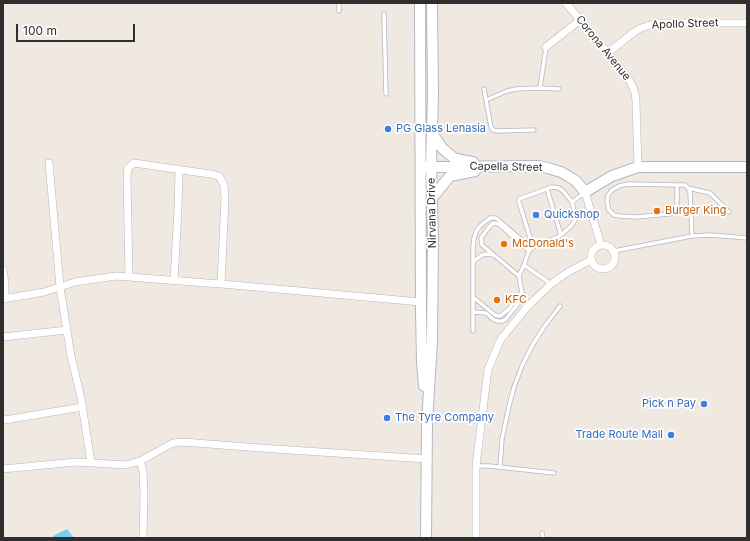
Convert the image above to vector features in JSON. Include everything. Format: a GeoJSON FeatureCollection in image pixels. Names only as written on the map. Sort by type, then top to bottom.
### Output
{"type":"FeatureCollection","features":[{"type":"Feature","properties":{"kind":"main road","name":"Nirvana Drive"},"geometry":{"type":"LineString","coordinates":[[420,3],[421,302],[422,360],[427,422]]}},
{"type":"Feature","properties":{"kind":"main road","name":"Nirvana Drive"},"geometry":{"type":"LineString","coordinates":[[426,538],[427,422],[432,342],[434,238],[431,167],[433,94],[432,3]]}},
{"type":"Feature","properties":{"kind":"main road"},"geometry":{"type":"LineString","coordinates":[[432,133],[444,151],[454,158],[500,166]]}},
{"type":"Feature","properties":{"kind":"main road"},"geometry":{"type":"LineString","coordinates":[[432,198],[450,176],[500,166]]}},
{"type":"Feature","properties":{"kind":"main road","name":"Capella Street"},"geometry":{"type":"LineString","coordinates":[[420,167],[539,166],[561,172],[572,179],[585,192]]}},
{"type":"Feature","properties":{"kind":"main road"},"geometry":{"type":"LineString","coordinates":[[585,192],[612,176],[638,167],[747,167]]}},
{"type":"Feature","properties":{"kind":"street","name":"Corona Avenue"},"geometry":{"type":"LineString","coordinates":[[566,3],[628,78],[635,93],[638,167]]}},
{"type":"Feature","properties":{"kind":"street"},"geometry":{"type":"LineString","coordinates":[[546,47],[580,20]]}},
{"type":"Feature","properties":{"kind":"street","name":"Apollo Street"},"geometry":{"type":"LineString","coordinates":[[608,53],[634,32],[653,24],[747,23]]}},
{"type":"Feature","properties":{"kind":"street"},"geometry":{"type":"LineString","coordinates":[[49,163],[60,287],[91,463]]}},
{"type":"Feature","properties":{"kind":"street"},"geometry":{"type":"LineString","coordinates":[[129,278],[126,176],[128,168],[134,163],[219,176],[224,185],[225,198],[221,284]]}},
{"type":"Feature","properties":{"kind":"street"},"geometry":{"type":"LineString","coordinates":[[174,281],[179,169]]}},
{"type":"Feature","properties":{"kind":"street"},"geometry":{"type":"LineString","coordinates":[[585,192],[601,245]]}},
{"type":"Feature","properties":{"kind":"street"},"geometry":{"type":"LineString","coordinates":[[601,245],[608,246],[615,255],[614,264],[607,269],[596,267],[591,260],[592,252],[597,246],[601,245]]}},
{"type":"Feature","properties":{"kind":"street"},"geometry":{"type":"LineString","coordinates":[[476,538],[476,466],[488,369],[501,339],[527,307],[550,284],[568,272],[591,260]]}},
{"type":"Feature","properties":{"kind":"street"},"geometry":{"type":"LineString","coordinates":[[3,270],[5,283],[4,299],[44,292],[75,282],[116,276],[421,302]]}},
{"type":"Feature","properties":{"kind":"street"},"geometry":{"type":"LineString","coordinates":[[3,337],[67,330]]}},
{"type":"Feature","properties":{"kind":"street"},"geometry":{"type":"LineString","coordinates":[[3,419],[5,420],[82,407]]}},
{"type":"Feature","properties":{"kind":"street"},"geometry":{"type":"LineString","coordinates":[[3,469],[76,462],[135,463],[173,443],[183,442],[427,459]]}},
{"type":"Feature","properties":{"kind":"street"},"geometry":{"type":"LineString","coordinates":[[140,461],[143,471],[144,494],[143,538]]}},
{"type":"Feature","properties":{"kind":"lane"},"geometry":{"type":"LineString","coordinates":[[339,3],[339,11]]}},
{"type":"Feature","properties":{"kind":"lane"},"geometry":{"type":"LineString","coordinates":[[384,14],[386,94]]}},
{"type":"Feature","properties":{"kind":"lane"},"geometry":{"type":"LineString","coordinates":[[540,88],[546,47]]}},
{"type":"Feature","properties":{"kind":"lane"},"geometry":{"type":"LineString","coordinates":[[484,89],[491,127],[494,130],[534,130]]}},
{"type":"Feature","properties":{"kind":"lane"},"geometry":{"type":"LineString","coordinates":[[486,100],[507,91],[516,89],[559,89]]}},
{"type":"Feature","properties":{"kind":"lane"},"geometry":{"type":"LineString","coordinates":[[677,185],[677,208],[674,212],[669,214],[636,217],[620,216],[614,215],[609,210],[607,202],[608,195],[612,190],[619,186],[628,184],[685,185],[688,188],[710,193],[729,212]]}},
{"type":"Feature","properties":{"kind":"lane"},"geometry":{"type":"LineString","coordinates":[[473,312],[486,313],[494,320],[502,321],[506,319],[521,300],[522,293],[519,276],[531,249],[518,200],[552,187],[559,188],[572,202],[575,220],[572,225],[561,235],[531,249]]}},
{"type":"Feature","properties":{"kind":"lane"},"geometry":{"type":"LineString","coordinates":[[688,188],[690,192],[692,236]]}},
{"type":"Feature","properties":{"kind":"lane"},"geometry":{"type":"LineString","coordinates":[[547,189],[561,235]]}},
{"type":"Feature","properties":{"kind":"lane"},"geometry":{"type":"LineString","coordinates":[[572,202],[585,192]]}},
{"type":"Feature","properties":{"kind":"lane"},"geometry":{"type":"LineString","coordinates":[[473,331],[474,238],[476,232],[483,223],[490,218],[496,218],[531,249]]}},
{"type":"Feature","properties":{"kind":"lane"},"geometry":{"type":"LineString","coordinates":[[519,276],[482,245],[481,238],[494,223],[500,225],[531,249]]}},
{"type":"Feature","properties":{"kind":"lane"},"geometry":{"type":"LineString","coordinates":[[614,252],[692,236],[710,235],[747,238]]}},
{"type":"Feature","properties":{"kind":"lane"},"geometry":{"type":"LineString","coordinates":[[474,262],[482,255],[494,255]]}},
{"type":"Feature","properties":{"kind":"lane"},"geometry":{"type":"LineString","coordinates":[[524,265],[550,284]]}},
{"type":"Feature","properties":{"kind":"lane"},"geometry":{"type":"LineString","coordinates":[[473,297],[495,315],[500,316],[508,310],[522,293]]}},
{"type":"Feature","properties":{"kind":"lane"},"geometry":{"type":"LineString","coordinates":[[500,467],[502,439],[514,387],[532,346],[560,306]]}},
{"type":"Feature","properties":{"kind":"lane"},"geometry":{"type":"LineString","coordinates":[[476,466],[554,472]]}},
{"type":"Feature","properties":{"kind":"lane"},"geometry":{"type":"LineString","coordinates":[[542,532],[543,538]]}},
{"type":"Feature","properties":{"kind":"water"},"geometry":{"type":"Polygon","coordinates":[[[67,529],[74,538],[53,538],[53,536],[67,529]]]}},
{"type":"Feature","properties":{"kind":"place","name":"PG Glass Lenasia"},"geometry":{"type":"Point","coordinates":[388,129]}},
{"type":"Feature","properties":{"kind":"place","name":"Burger King"},"geometry":{"type":"Point","coordinates":[657,211]}},
{"type":"Feature","properties":{"kind":"place","name":"Quickshop"},"geometry":{"type":"Point","coordinates":[536,215]}},
{"type":"Feature","properties":{"kind":"place","name":"McDonald's"},"geometry":{"type":"Point","coordinates":[504,244]}},
{"type":"Feature","properties":{"kind":"place","name":"KFC"},"geometry":{"type":"Point","coordinates":[497,300]}},
{"type":"Feature","properties":{"kind":"place","name":"Pick n Pay"},"geometry":{"type":"Point","coordinates":[704,404]}},
{"type":"Feature","properties":{"kind":"place","name":"The Tyre Company"},"geometry":{"type":"Point","coordinates":[387,418]}},
{"type":"Feature","properties":{"kind":"place","name":"Trade Route Mall"},"geometry":{"type":"Point","coordinates":[671,435]}}]}
